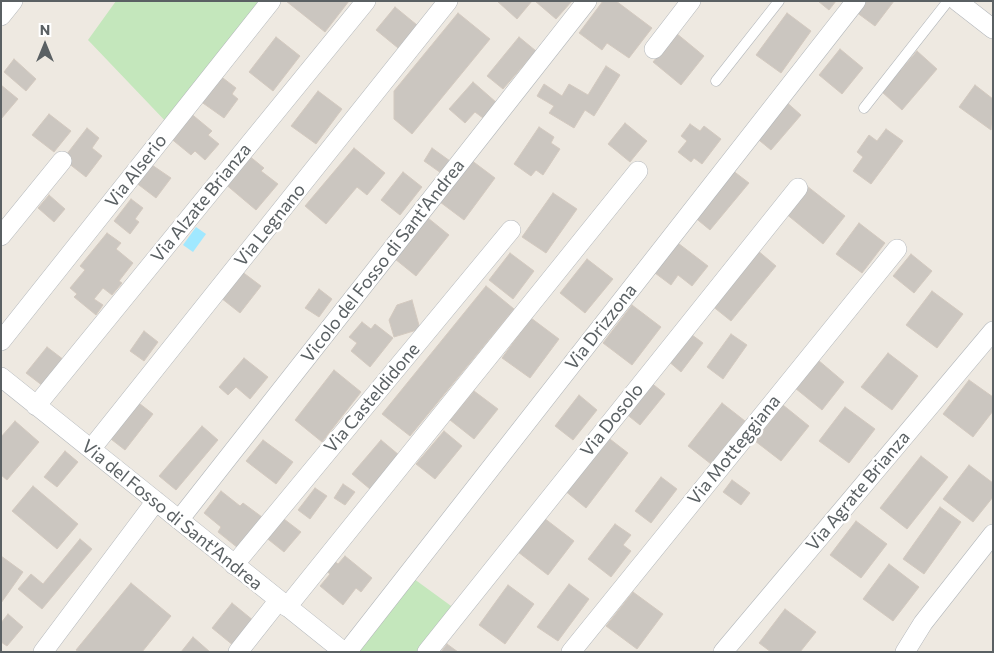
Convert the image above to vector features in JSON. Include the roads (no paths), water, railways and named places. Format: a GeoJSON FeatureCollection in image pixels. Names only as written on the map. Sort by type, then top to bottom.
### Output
{"type":"FeatureCollection","features":[{"type":"Feature","properties":{"kind":"street"},"geometry":{"type":"LineString","coordinates":[[1,16],[13,1]]}},
{"type":"Feature","properties":{"kind":"street","name":"Via Alserio"},"geometry":{"type":"LineString","coordinates":[[1,342],[271,1]]}},
{"type":"Feature","properties":{"kind":"street","name":"Via Alzate Brianza"},"geometry":{"type":"LineString","coordinates":[[36,406],[366,1]]}},
{"type":"Feature","properties":{"kind":"street","name":"Via Legnano"},"geometry":{"type":"LineString","coordinates":[[91,449],[448,1]]}},
{"type":"Feature","properties":{"kind":"street","name":"Vicolo del Fosso di Sant'Andrea"},"geometry":{"type":"LineString","coordinates":[[178,520],[587,1]]}},
{"type":"Feature","properties":{"kind":"street"},"geometry":{"type":"LineString","coordinates":[[654,50],[691,1]]}},
{"type":"Feature","properties":{"kind":"street","name":"Via Drizzona"},"geometry":{"type":"LineString","coordinates":[[346,652],[856,1]]}},
{"type":"Feature","properties":{"kind":"street"},"geometry":{"type":"LineString","coordinates":[[957,1],[993,29]]}},
{"type":"Feature","properties":{"kind":"street"},"geometry":{"type":"LineString","coordinates":[[1,236],[62,161]]}},
{"type":"Feature","properties":{"kind":"street"},"geometry":{"type":"LineString","coordinates":[[238,652],[283,604],[638,172]]}},
{"type":"Feature","properties":{"kind":"street","name":"Via Dosolo"},"geometry":{"type":"LineString","coordinates":[[427,652],[798,188]]}},
{"type":"Feature","properties":{"kind":"street","name":"Via Casteldidone"},"geometry":{"type":"LineString","coordinates":[[234,565],[510,230]]}},
{"type":"Feature","properties":{"kind":"street","name":"Via Motteggiana"},"geometry":{"type":"LineString","coordinates":[[571,652],[897,249]]}},
{"type":"Feature","properties":{"kind":"street","name":"Via Agrate Brianza"},"geometry":{"type":"LineString","coordinates":[[723,652],[993,331]]}},
{"type":"Feature","properties":{"kind":"street","name":"Via del Fosso di Sant'Andrea"},"geometry":{"type":"LineString","coordinates":[[1,378],[283,604],[346,652]]}},
{"type":"Feature","properties":{"kind":"street"},"geometry":{"type":"LineString","coordinates":[[43,652],[156,501]]}},
{"type":"Feature","properties":{"kind":"street"},"geometry":{"type":"LineString","coordinates":[[905,652],[923,623],[993,534]]}},
{"type":"Feature","properties":{"kind":"lane"},"geometry":{"type":"LineString","coordinates":[[716,81],[779,1]]}},
{"type":"Feature","properties":{"kind":"lane"},"geometry":{"type":"LineString","coordinates":[[864,108],[948,1]]}},
{"type":"Feature","properties":{"kind":"water"},"geometry":{"type":"Polygon","coordinates":[[[196,227],[206,234],[193,252],[183,245],[196,227]]]}}]}
